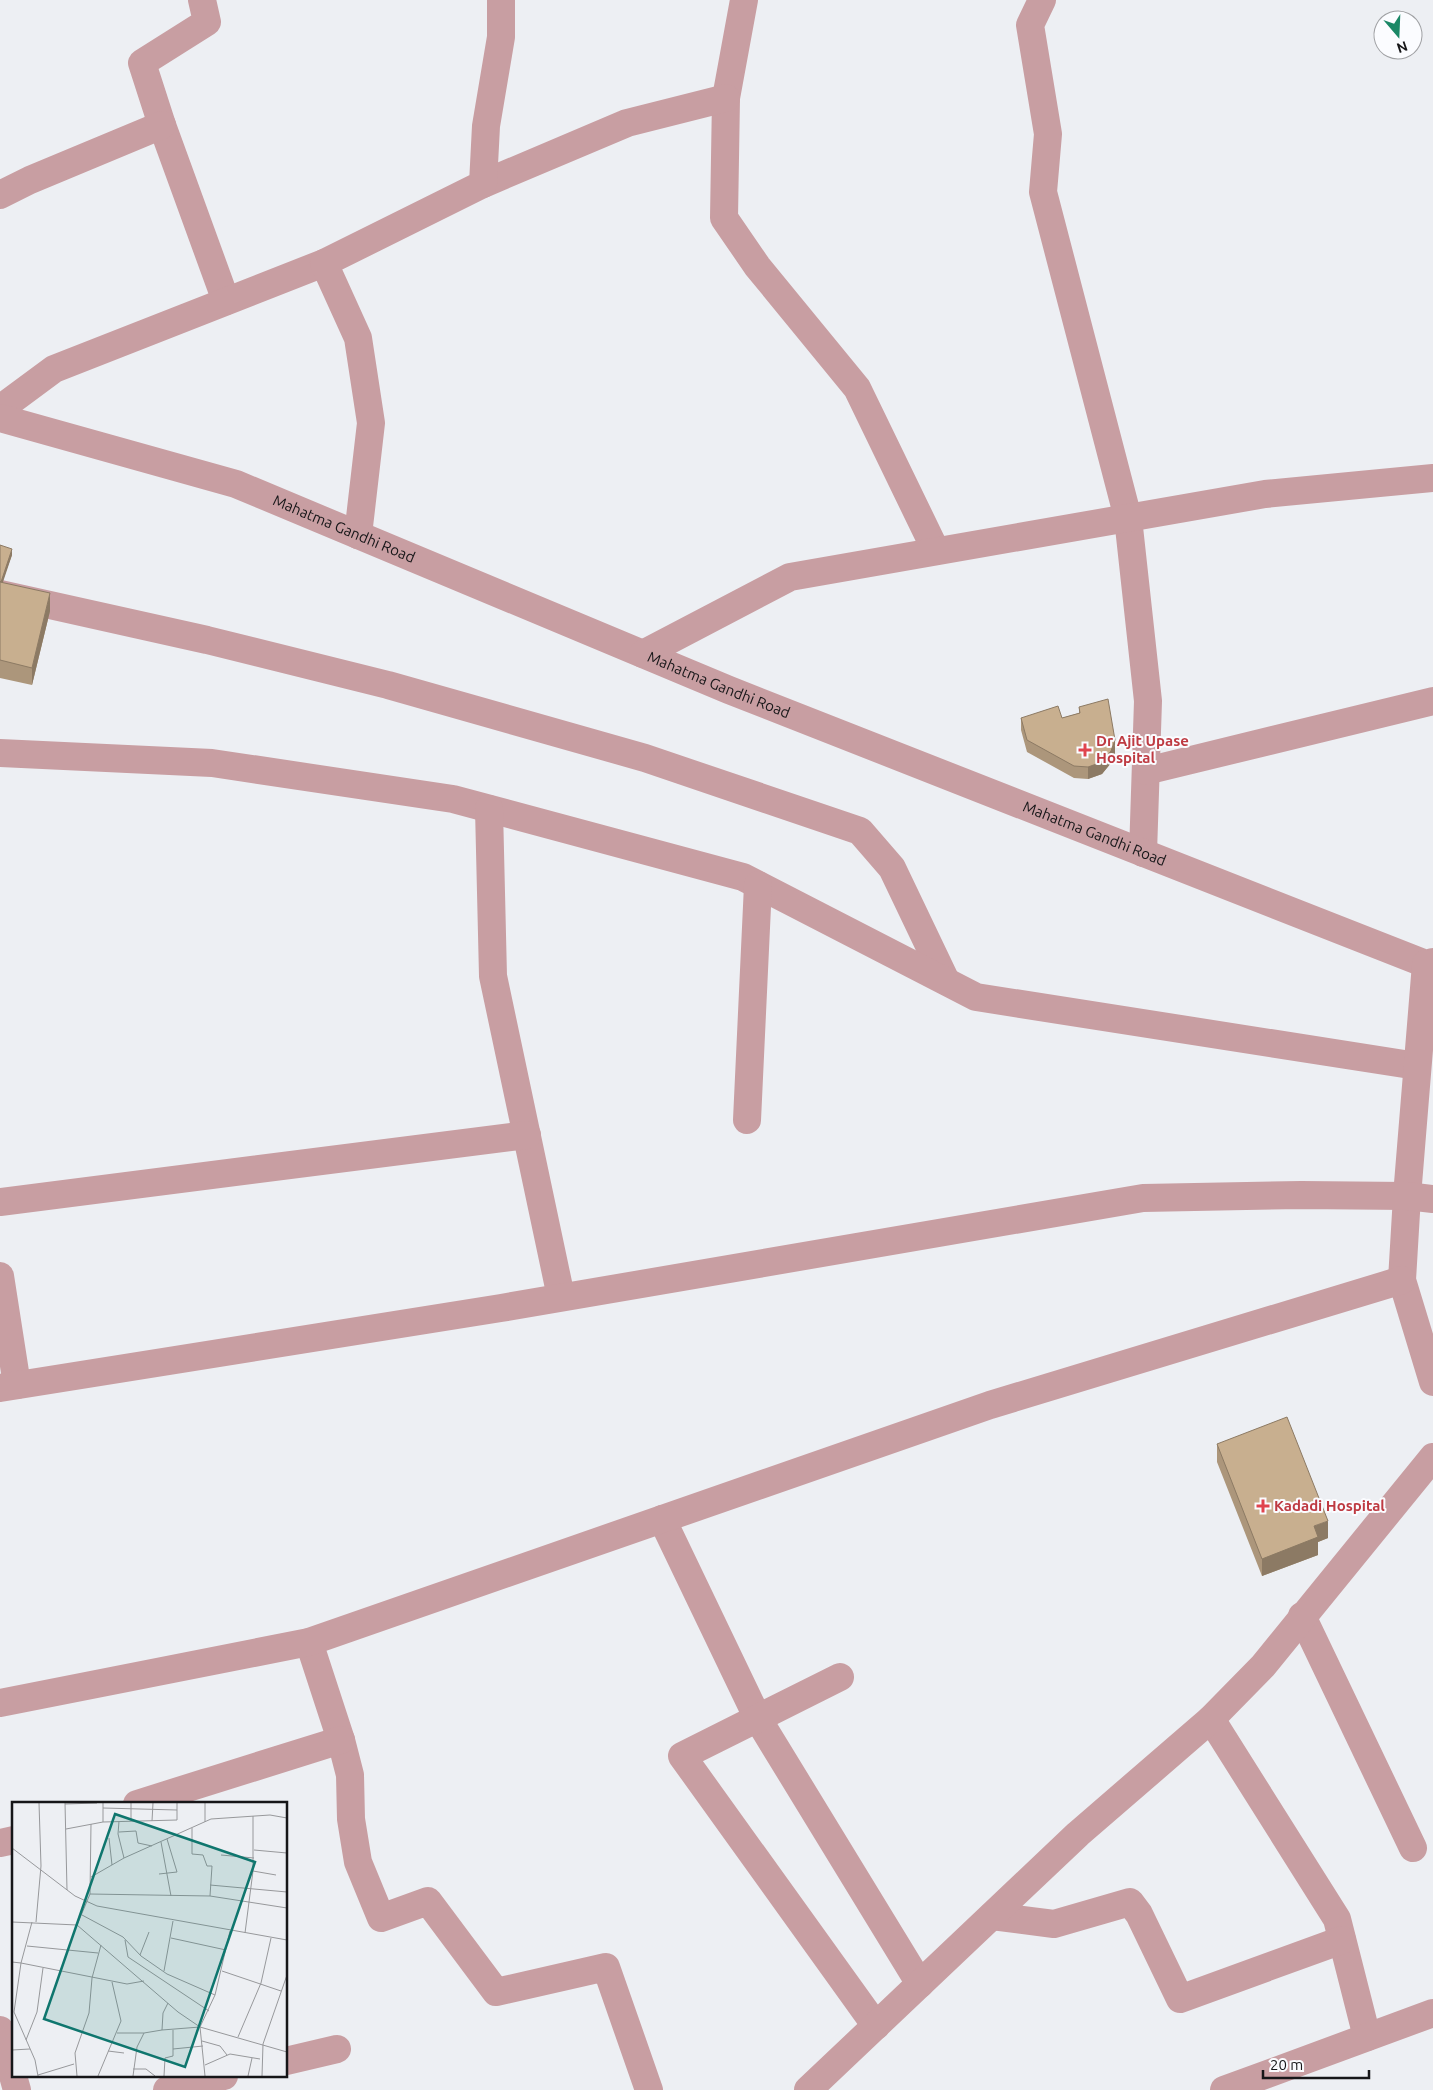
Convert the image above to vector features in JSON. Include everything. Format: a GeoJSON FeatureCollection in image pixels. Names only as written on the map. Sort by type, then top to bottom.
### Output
{"type":"FeatureCollection","features":[{"type":"Feature","properties":{"kind":"street"},"geometry":{"type":"LineString","coordinates":[[202,0],[207,22],[142,63],[162,125],[226,301]]}},
{"type":"Feature","properties":{"kind":"street"},"geometry":{"type":"LineString","coordinates":[[483,184],[486,126],[501,37],[500,0]]}},
{"type":"Feature","properties":{"kind":"street"},"geometry":{"type":"LineString","coordinates":[[744,0],[726,98],[724,218],[757,266],[857,388],[936,551]]}},
{"type":"Feature","properties":{"kind":"street"},"geometry":{"type":"LineString","coordinates":[[1042,0],[1030,25],[1048,134],[1043,192],[1128,518],[1148,701],[1143,853]]}},
{"type":"Feature","properties":{"kind":"street"},"geometry":{"type":"LineString","coordinates":[[0,409],[54,369],[324,262],[483,184],[627,124],[726,98]]}},
{"type":"Feature","properties":{"kind":"street"},"geometry":{"type":"LineString","coordinates":[[0,195],[30,180],[162,125]]}},
{"type":"Feature","properties":{"kind":"street"},"geometry":{"type":"LineString","coordinates":[[324,262],[358,338],[372,423],[358,535]]}},
{"type":"Feature","properties":{"kind":"street","name":"Mahatma Gandhi Road"},"geometry":{"type":"LineString","coordinates":[[0,418],[236,484],[729,690],[1429,963]]}},
{"type":"Feature","properties":{"kind":"street"},"geometry":{"type":"LineString","coordinates":[[643,654],[790,577],[1265,494],[1433,478]]}},
{"type":"Feature","properties":{"kind":"street"},"geometry":{"type":"LineString","coordinates":[[0,594],[207,640],[388,685],[645,758],[860,831],[892,868],[946,981]]}},
{"type":"Feature","properties":{"kind":"street"},"geometry":{"type":"LineString","coordinates":[[1146,771],[1433,701]]}},
{"type":"Feature","properties":{"kind":"street"},"geometry":{"type":"LineString","coordinates":[[0,753],[212,763],[453,799],[743,877],[976,996],[1417,1066]]}},
{"type":"Feature","properties":{"kind":"street"},"geometry":{"type":"LineString","coordinates":[[489,809],[493,976],[561,1297]]}},
{"type":"Feature","properties":{"kind":"street"},"geometry":{"type":"LineString","coordinates":[[747,1120],[758,885]]}},
{"type":"Feature","properties":{"kind":"street"},"geometry":{"type":"LineString","coordinates":[[1429,963],[1417,1066],[1420,1197],[1402,1280],[1433,1382]]}},
{"type":"Feature","properties":{"kind":"street"},"geometry":{"type":"LineString","coordinates":[[0,1202],[527,1135]]}},
{"type":"Feature","properties":{"kind":"street"},"geometry":{"type":"LineString","coordinates":[[0,1276],[9,1387],[561,1297],[1143,1198],[1420,1197]]}},
{"type":"Feature","properties":{"kind":"street"},"geometry":{"type":"LineString","coordinates":[[0,1703],[309,1642],[990,1405],[1402,1280]]}},
{"type":"Feature","properties":{"kind":"street"},"geometry":{"type":"LineString","coordinates":[[808,2090],[1078,1834],[1211,1719],[1263,1666],[1433,1457]]}},
{"type":"Feature","properties":{"kind":"street"},"geometry":{"type":"LineString","coordinates":[[662,1519],[758,1719],[920,1984]]}},
{"type":"Feature","properties":{"kind":"street"},"geometry":{"type":"LineString","coordinates":[[1302,1616],[1413,1848]]}},
{"type":"Feature","properties":{"kind":"street"},"geometry":{"type":"LineString","coordinates":[[309,1642],[341,1740],[350,1775],[351,1819],[358,1862],[381,1918],[428,1901],[496,1992],[606,1967],[649,2090]]}},
{"type":"Feature","properties":{"kind":"street"},"geometry":{"type":"LineString","coordinates":[[840,1677],[682,1756],[876,2026]]}},
{"type":"Feature","properties":{"kind":"street"},"geometry":{"type":"LineString","coordinates":[[1211,1719],[1337,1919],[1367,2037]]}},
{"type":"Feature","properties":{"kind":"street"},"geometry":{"type":"LineString","coordinates":[[143,1802],[341,1740]]}},
{"type":"Feature","properties":{"kind":"street"},"geometry":{"type":"LineString","coordinates":[[992,1916],[1054,1924],[1130,1902],[1139,1914],[1180,1999],[1342,1940]]}},
{"type":"Feature","properties":{"kind":"street"},"geometry":{"type":"LineString","coordinates":[[1224,2090],[1267,2083],[1367,2037],[1433,2013]]}},
{"type":"Feature","properties":{"kind":"street"},"geometry":{"type":"LineString","coordinates":[[0,2030],[12,2072]]}},
{"type":"Feature","properties":{"kind":"street"},"geometry":{"type":"LineString","coordinates":[[288,2061],[337,2049]]}},
{"type":"Feature","properties":{"kind":"street"},"geometry":{"type":"LineString","coordinates":[[168,2090],[216,2078]]}},
{"type":"Feature","properties":{"kind":"building"},"geometry":{"type":"Polygon","coordinates":[[[0,545],[12,549],[1,582],[0,581],[0,545]]]}},
{"type":"Feature","properties":{"kind":"building"},"geometry":{"type":"Polygon","coordinates":[[[0,582],[50,593],[32,668],[0,660],[0,582]]]}},
{"type":"Feature","properties":{"kind":"building"},"geometry":{"type":"Polygon","coordinates":[[[1108,699],[1115,740],[1111,751],[1102,762],[1088,767],[1074,766],[1027,740],[1021,718],[1058,706],[1062,718],[1080,713],[1079,707],[1108,699]]]}},
{"type":"Feature","properties":{"kind":"building"},"geometry":{"type":"Polygon","coordinates":[[[1287,1417],[1328,1521],[1314,1526],[1318,1537],[1262,1559],[1217,1444],[1287,1417]]]}},
{"type":"Feature","properties":{"kind":"place","name":"Dr Ajit Upase Hospital"},"geometry":{"type":"Point","coordinates":[1085,750]}},
{"type":"Feature","properties":{"kind":"place","name":"Kadadi Hospital"},"geometry":{"type":"Point","coordinates":[1263,1506]}}]}
